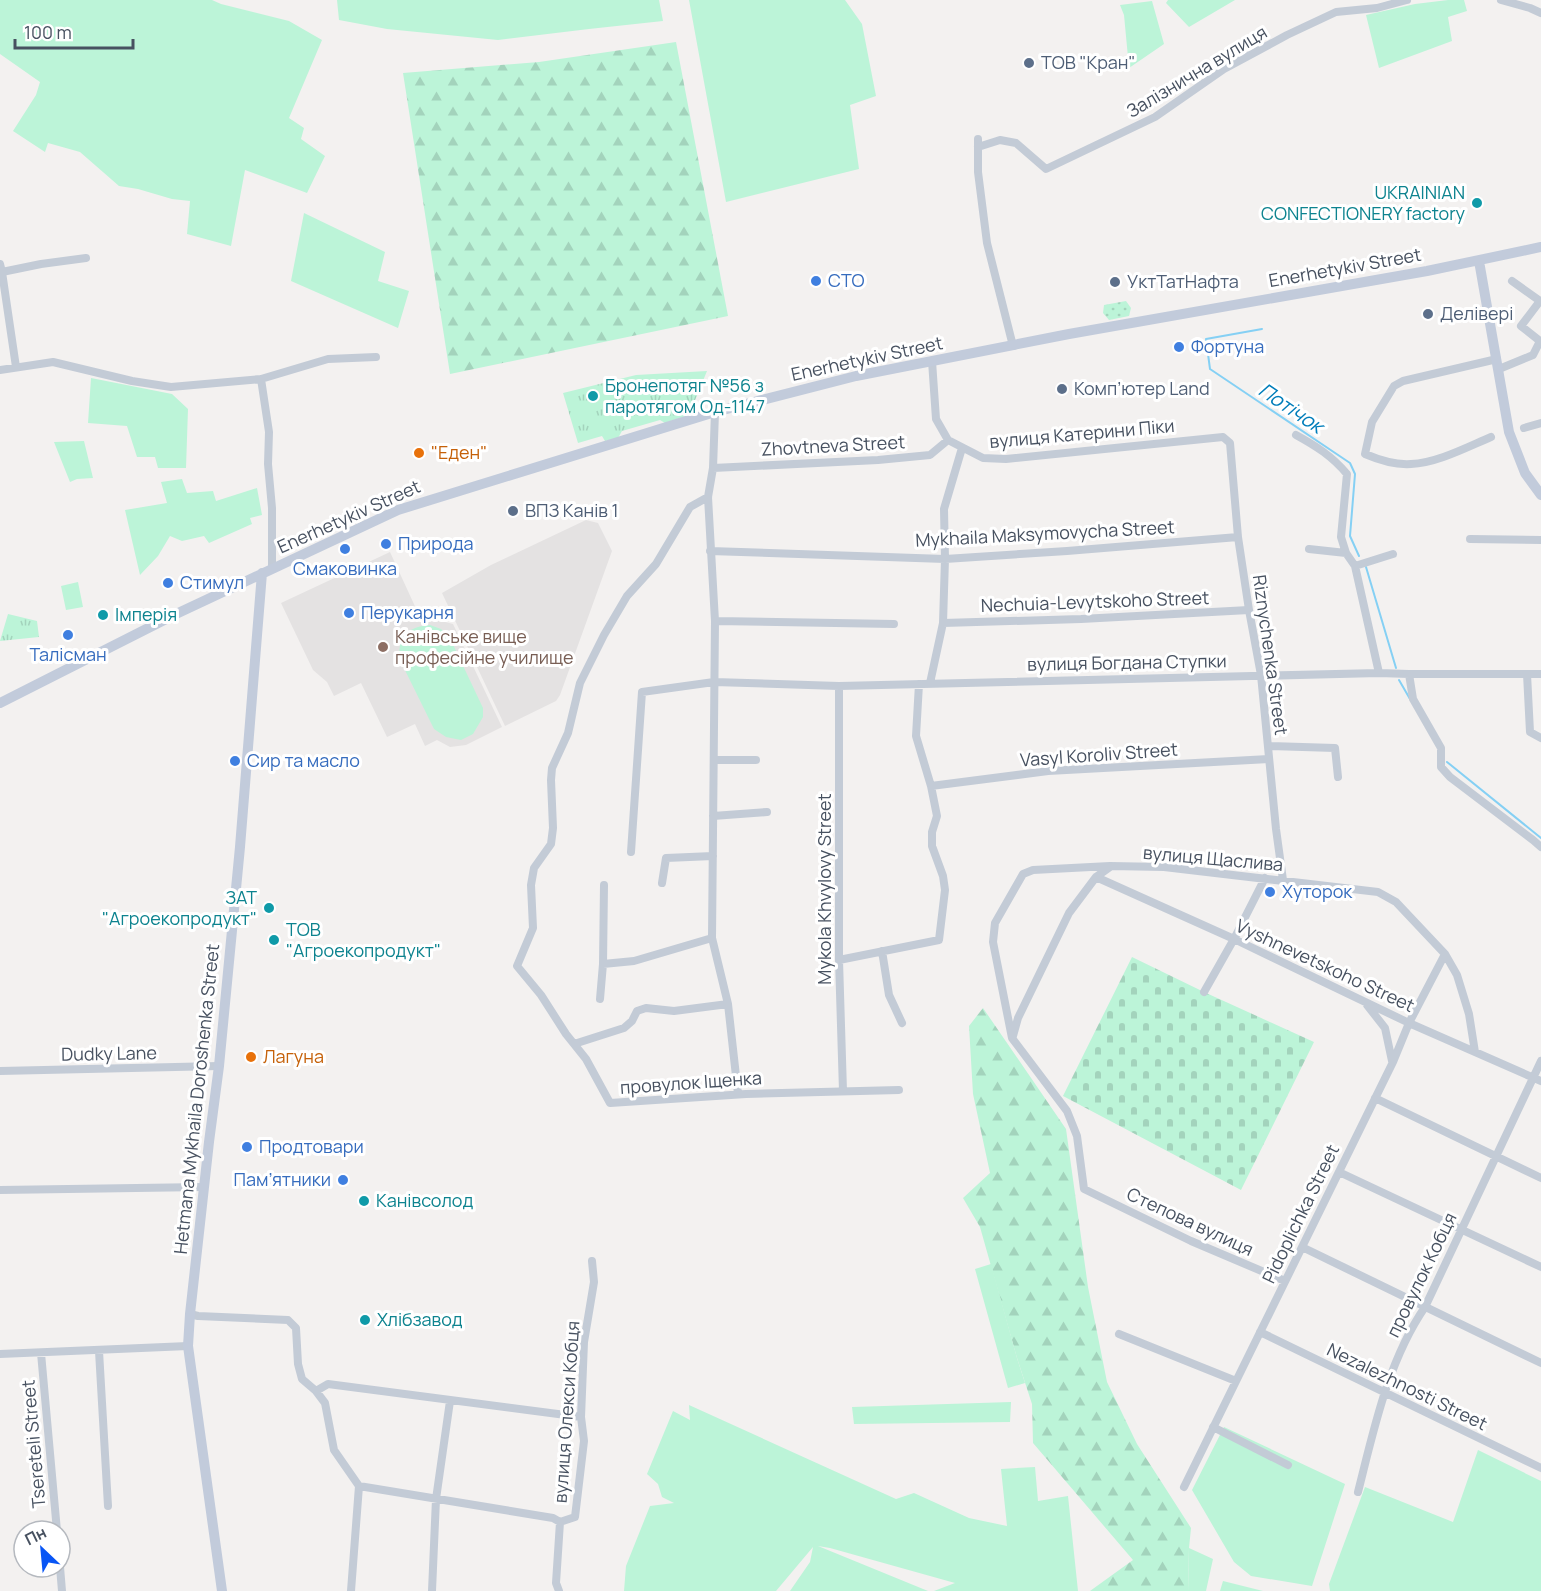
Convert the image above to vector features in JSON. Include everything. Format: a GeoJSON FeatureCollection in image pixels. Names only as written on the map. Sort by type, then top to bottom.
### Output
{"type":"FeatureCollection","features":[{"type":"Feature","properties":{"kind":"main road","name":"Enerhetykiv Street"},"geometry":{"type":"LineString","coordinates":[[0,703],[176,614],[407,506],[715,412],[855,376],[1069,334],[1479,261],[1541,247]]}},
{"type":"Feature","properties":{"kind":"main road"},"geometry":{"type":"LineString","coordinates":[[1479,261],[1509,432],[1525,473],[1541,495]]}},
{"type":"Feature","properties":{"kind":"main road","name":"Hetmana Mykhaila Doroshenka Street"},"geometry":{"type":"LineString","coordinates":[[222,1591],[188,1346],[219,1066],[267,571]]}},
{"type":"Feature","properties":{"kind":"street","name":"Залізнична вулиця"},"geometry":{"type":"LineString","coordinates":[[1013,346],[987,243],[978,172],[978,143],[1000,140],[1016,143],[1046,169],[1155,117],[1224,69],[1336,12],[1377,8],[1407,0]]}},
{"type":"Feature","properties":{"kind":"street"},"geometry":{"type":"LineString","coordinates":[[1501,0],[1541,13]]}},
{"type":"Feature","properties":{"kind":"street"},"geometry":{"type":"LineString","coordinates":[[16,366],[1,268],[86,258]]}},
{"type":"Feature","properties":{"kind":"street"},"geometry":{"type":"LineString","coordinates":[[1491,437],[1432,460],[1410,464],[1380,460],[1365,454],[1372,422],[1394,386],[1403,381],[1498,364],[1533,355],[1540,341],[1521,326],[1540,301],[1512,281]]}},
{"type":"Feature","properties":{"kind":"street"},"geometry":{"type":"LineString","coordinates":[[0,370],[53,362],[132,381],[171,387],[261,379],[328,359],[376,357]]}},
{"type":"Feature","properties":{"kind":"street"},"geometry":{"type":"LineString","coordinates":[[932,361],[936,419],[948,440]]}},
{"type":"Feature","properties":{"kind":"street"},"geometry":{"type":"LineString","coordinates":[[261,379],[269,432],[268,464],[272,508],[267,571]]}},
{"type":"Feature","properties":{"kind":"street"},"geometry":{"type":"LineString","coordinates":[[715,412],[713,468],[708,496],[715,621],[712,938],[728,1004],[738,1094]]}},
{"type":"Feature","properties":{"kind":"street"},"geometry":{"type":"LineString","coordinates":[[1524,428],[1541,423]]}},
{"type":"Feature","properties":{"kind":"street"},"geometry":{"type":"LineString","coordinates":[[1296,435],[1318,447],[1336,461],[1347,474],[1341,537],[1346,553],[1355,566],[1379,672]]}},
{"type":"Feature","properties":{"kind":"street","name":"вулиця Катерини Піки"},"geometry":{"type":"LineString","coordinates":[[948,440],[983,458],[1006,459],[1223,437]]}},
{"type":"Feature","properties":{"kind":"street","name":"Riznychenka Street"},"geometry":{"type":"LineString","coordinates":[[1223,437],[1230,443],[1238,537],[1261,675],[1283,880]]}},
{"type":"Feature","properties":{"kind":"street","name":"Zhovtneva Street"},"geometry":{"type":"LineString","coordinates":[[713,468],[878,460],[930,455],[948,440]]}},
{"type":"Feature","properties":{"kind":"street"},"geometry":{"type":"LineString","coordinates":[[930,683],[943,623],[944,509],[962,448]]}},
{"type":"Feature","properties":{"kind":"street","name":"провулок Іщенка"},"geometry":{"type":"LineString","coordinates":[[708,496],[690,507],[656,564],[627,596],[580,683],[568,733],[552,768],[551,844],[534,868],[531,885],[533,928],[517,966],[542,995],[566,1034],[586,1059],[610,1103],[738,1094],[899,1090]]}},
{"type":"Feature","properties":{"kind":"street","name":"Mykhaila Maksymovycha Street"},"geometry":{"type":"LineString","coordinates":[[710,551],[945,559],[1238,537]]}},
{"type":"Feature","properties":{"kind":"street"},"geometry":{"type":"LineString","coordinates":[[1470,539],[1541,540]]}},
{"type":"Feature","properties":{"kind":"street"},"geometry":{"type":"LineString","coordinates":[[1309,549],[1346,553]]}},
{"type":"Feature","properties":{"kind":"street"},"geometry":{"type":"LineString","coordinates":[[1355,566],[1393,554]]}},
{"type":"Feature","properties":{"kind":"street","name":"Nechuia-Levytskoho Street"},"geometry":{"type":"LineString","coordinates":[[943,623],[1081,619],[1249,610]]}},
{"type":"Feature","properties":{"kind":"street"},"geometry":{"type":"LineString","coordinates":[[715,621],[894,624]]}},
{"type":"Feature","properties":{"kind":"street","name":"вулиця Богдана Ступки"},"geometry":{"type":"LineString","coordinates":[[631,852],[642,692],[714,682],[839,686],[1379,672],[1541,674]]}},
{"type":"Feature","properties":{"kind":"street"},"geometry":{"type":"LineString","coordinates":[[1409,674],[1413,699],[1441,748],[1441,767],[1450,777],[1541,847]]}},
{"type":"Feature","properties":{"kind":"street"},"geometry":{"type":"LineString","coordinates":[[1527,674],[1530,732],[1541,738]]}},
{"type":"Feature","properties":{"kind":"street"},"geometry":{"type":"LineString","coordinates":[[839,960],[939,940],[945,890],[943,876],[932,846],[937,816],[931,786],[916,736],[919,684]]}},
{"type":"Feature","properties":{"kind":"street","name":"Mykola Khvylovy Street"},"geometry":{"type":"LineString","coordinates":[[839,686],[839,960],[843,1091]]}},
{"type":"Feature","properties":{"kind":"street"},"geometry":{"type":"LineString","coordinates":[[1268,746],[1335,748],[1338,777]]}},
{"type":"Feature","properties":{"kind":"street","name":"Vasyl Koroliv Street"},"geometry":{"type":"LineString","coordinates":[[931,786],[1048,771],[1269,759]]}},
{"type":"Feature","properties":{"kind":"street"},"geometry":{"type":"LineString","coordinates":[[714,760],[756,760]]}},
{"type":"Feature","properties":{"kind":"street"},"geometry":{"type":"LineString","coordinates":[[713,816],[767,812]]}},
{"type":"Feature","properties":{"kind":"street"},"geometry":{"type":"LineString","coordinates":[[662,883],[666,858],[713,856]]}},
{"type":"Feature","properties":{"kind":"street"},"geometry":{"type":"LineString","coordinates":[[1012,1038],[1018,1018],[1069,913],[1096,877],[1110,866]]}},
{"type":"Feature","properties":{"kind":"street","name":"вулиця Щаслива"},"geometry":{"type":"LineString","coordinates":[[1012,1038],[993,942],[995,923],[1023,874],[1033,870],[1110,866],[1164,867],[1378,892],[1396,902],[1445,954],[1457,975],[1469,1014],[1475,1052]]}},
{"type":"Feature","properties":{"kind":"street","name":"Vyshnevetskoho Street"},"geometry":{"type":"LineString","coordinates":[[1096,877],[1234,939],[1409,1023],[1537,1079]]}},
{"type":"Feature","properties":{"kind":"street"},"geometry":{"type":"LineString","coordinates":[[1204,992],[1265,878]]}},
{"type":"Feature","properties":{"kind":"street"},"geometry":{"type":"LineString","coordinates":[[600,999],[604,885]]}},
{"type":"Feature","properties":{"kind":"street"},"geometry":{"type":"LineString","coordinates":[[603,964],[634,962],[712,938]]}},
{"type":"Feature","properties":{"kind":"street"},"geometry":{"type":"LineString","coordinates":[[882,951],[889,995],[902,1023]]}},
{"type":"Feature","properties":{"kind":"street","name":"Pidoplichka Street"},"geometry":{"type":"LineString","coordinates":[[1184,1487],[1393,1062],[1409,1023],[1445,954]]}},
{"type":"Feature","properties":{"kind":"street"},"geometry":{"type":"LineString","coordinates":[[1364,1001],[1385,1028],[1393,1062]]}},
{"type":"Feature","properties":{"kind":"street"},"geometry":{"type":"LineString","coordinates":[[574,1044],[624,1028],[632,1021],[637,1011],[646,1008],[674,1011],[728,1004]]}},
{"type":"Feature","properties":{"kind":"street","name":"Степова вулиця"},"geometry":{"type":"LineString","coordinates":[[1012,1038],[1067,1111],[1077,1136],[1084,1189],[1191,1240],[1285,1281]]}},
{"type":"Feature","properties":{"kind":"street","name":"провулок Кобця"},"geometry":{"type":"LineString","coordinates":[[1358,1492],[1385,1393],[1412,1327],[1425,1307],[1496,1156],[1537,1079],[1541,1062]]}},
{"type":"Feature","properties":{"kind":"street","name":"Dudky Lane"},"geometry":{"type":"LineString","coordinates":[[0,1071],[219,1066]]}},
{"type":"Feature","properties":{"kind":"street"},"geometry":{"type":"LineString","coordinates":[[1375,1098],[1541,1178]]}},
{"type":"Feature","properties":{"kind":"street"},"geometry":{"type":"LineString","coordinates":[[1339,1172],[1541,1267]]}},
{"type":"Feature","properties":{"kind":"street"},"geometry":{"type":"LineString","coordinates":[[0,1190],[204,1187]]}},
{"type":"Feature","properties":{"kind":"street"},"geometry":{"type":"LineString","coordinates":[[1302,1247],[1541,1363]]}},
{"type":"Feature","properties":{"kind":"street","name":"вулиця Олекси Кобця"},"geometry":{"type":"LineString","coordinates":[[559,1591],[556,1583],[560,1522],[575,1517],[584,1441],[581,1417],[584,1342],[594,1282],[592,1261]]}},
{"type":"Feature","properties":{"kind":"street"},"geometry":{"type":"LineString","coordinates":[[190,1314],[288,1320],[296,1328],[298,1364],[302,1378],[325,1403],[334,1450],[359,1486],[351,1591]]}},
{"type":"Feature","properties":{"kind":"street","name":"Nezalezhnosti Street"},"geometry":{"type":"LineString","coordinates":[[1260,1332],[1541,1468]]}},
{"type":"Feature","properties":{"kind":"street"},"geometry":{"type":"LineString","coordinates":[[1119,1334],[1236,1381]]}},
{"type":"Feature","properties":{"kind":"street"},"geometry":{"type":"LineString","coordinates":[[0,1354],[188,1346]]}},
{"type":"Feature","properties":{"kind":"street"},"geometry":{"type":"LineString","coordinates":[[99,1351],[108,1506]]}},
{"type":"Feature","properties":{"kind":"street","name":"Tsereteli Street"},"geometry":{"type":"LineString","coordinates":[[41,1353],[56,1519]]}},
{"type":"Feature","properties":{"kind":"street"},"geometry":{"type":"LineString","coordinates":[[316,1391],[328,1384],[581,1417]]}},
{"type":"Feature","properties":{"kind":"street"},"geometry":{"type":"LineString","coordinates":[[432,1591],[436,1499],[450,1401]]}},
{"type":"Feature","properties":{"kind":"street"},"geometry":{"type":"LineString","coordinates":[[1214,1427],[1288,1466]]}},
{"type":"Feature","properties":{"kind":"street"},"geometry":{"type":"LineString","coordinates":[[359,1486],[553,1518],[560,1522]]}},
{"type":"Feature","properties":{"kind":"shaded area"},"geometry":{"type":"Polygon","coordinates":[[[586,520],[598,523],[612,551],[560,695],[556,701],[505,726],[442,593],[491,565],[586,520]]]}},
{"type":"Feature","properties":{"kind":"shaded area","name":"Канівське вище професійне училище"},"geometry":{"type":"Polygon","coordinates":[[[390,552],[419,615],[453,624],[502,727],[466,745],[450,747],[437,740],[425,746],[415,724],[387,737],[361,683],[334,696],[327,682],[313,670],[281,603],[390,552]]]}},
{"type":"Feature","properties":{"kind":"green space"},"geometry":{"type":"Polygon","coordinates":[[[0,0],[212,0],[289,21],[322,40],[289,118],[304,128],[301,139],[325,156],[307,193],[245,170],[231,246],[187,234],[190,201],[119,186],[80,152],[48,143],[45,152],[13,131],[36,95],[40,82],[0,54],[0,0]]]}},
{"type":"Feature","properties":{"kind":"green space"},"geometry":{"type":"Polygon","coordinates":[[[337,0],[659,0],[663,21],[498,40],[387,29],[339,20],[337,0]]]}},
{"type":"Feature","properties":{"kind":"green space"},"geometry":{"type":"Polygon","coordinates":[[[689,0],[845,0],[862,24],[876,96],[850,105],[859,169],[726,202],[689,0]]]}},
{"type":"Feature","properties":{"kind":"green space"},"geometry":{"type":"Polygon","coordinates":[[[1168,0],[1235,0],[1189,27],[1166,3],[1168,0]]]}},
{"type":"Feature","properties":{"kind":"green space"},"geometry":{"type":"Polygon","coordinates":[[[1464,0],[1467,11],[1448,17],[1452,41],[1379,68],[1366,15],[1415,4],[1464,0]]]}},
{"type":"Feature","properties":{"kind":"green space"},"geometry":{"type":"Polygon","coordinates":[[[1152,1],[1164,44],[1129,68],[1124,15],[1120,5],[1152,1]]]}},
{"type":"Feature","properties":{"kind":"green space"},"geometry":{"type":"Polygon","coordinates":[[[676,42],[728,316],[450,374],[403,73],[539,62],[676,42]]]}},
{"type":"Feature","properties":{"kind":"green space"},"geometry":{"type":"Polygon","coordinates":[[[304,213],[385,252],[378,281],[409,291],[398,328],[291,281],[304,213]]]}},
{"type":"Feature","properties":{"kind":"green space"},"geometry":{"type":"Polygon","coordinates":[[[1126,301],[1131,308],[1129,316],[1109,320],[1103,313],[1104,305],[1126,301]]]}},
{"type":"Feature","properties":{"kind":"green space"},"geometry":{"type":"Polygon","coordinates":[[[707,371],[689,415],[665,423],[660,420],[622,431],[618,438],[605,441],[602,436],[578,443],[563,393],[636,375],[707,371]]]}},
{"type":"Feature","properties":{"kind":"green space"},"geometry":{"type":"Polygon","coordinates":[[[91,378],[172,394],[188,409],[186,468],[158,468],[155,457],[137,457],[127,426],[88,423],[91,378]]]}},
{"type":"Feature","properties":{"kind":"green space"},"geometry":{"type":"Polygon","coordinates":[[[84,441],[93,478],[70,482],[54,442],[84,441]]]}},
{"type":"Feature","properties":{"kind":"green space"},"geometry":{"type":"Polygon","coordinates":[[[182,479],[187,493],[213,491],[216,501],[257,488],[262,515],[250,518],[252,524],[209,543],[204,536],[182,541],[170,536],[158,556],[140,575],[125,510],[167,503],[161,482],[182,479]]]}},
{"type":"Feature","properties":{"kind":"green space"},"geometry":{"type":"Polygon","coordinates":[[[78,582],[83,607],[66,610],[61,586],[78,582]]]}},
{"type":"Feature","properties":{"kind":"green space"},"geometry":{"type":"Polygon","coordinates":[[[8,614],[37,621],[39,637],[0,641],[8,614]]]}},
{"type":"Feature","properties":{"kind":"green space"},"geometry":{"type":"Polygon","coordinates":[[[430,625],[441,629],[449,636],[483,708],[483,717],[473,734],[461,740],[446,737],[434,729],[399,658],[401,643],[406,634],[416,628],[430,625]]]}},
{"type":"Feature","properties":{"kind":"green space"},"geometry":{"type":"Polygon","coordinates":[[[1132,957],[1314,1042],[1241,1190],[1063,1096],[1132,957]]]}},
{"type":"Feature","properties":{"kind":"green space"},"geometry":{"type":"Polygon","coordinates":[[[983,1008],[1066,1129],[1088,1287],[1107,1382],[1137,1444],[1191,1528],[1188,1591],[1090,1591],[1133,1560],[1033,1443],[1032,1404],[980,1227],[963,1198],[990,1173],[973,1094],[969,1026],[983,1008]]]}},
{"type":"Feature","properties":{"kind":"green space"},"geometry":{"type":"Polygon","coordinates":[[[991,1264],[1025,1383],[1008,1388],[975,1269],[991,1264]]]}},
{"type":"Feature","properties":{"kind":"green space"},"geometry":{"type":"Polygon","coordinates":[[[1011,1402],[1010,1422],[854,1424],[852,1407],[1011,1402]]]}},
{"type":"Feature","properties":{"kind":"green space"},"geometry":{"type":"Polygon","coordinates":[[[689,1405],[896,1499],[914,1493],[969,1518],[1007,1526],[1001,1469],[1035,1467],[1038,1501],[1068,1496],[1078,1591],[934,1591],[955,1583],[818,1546],[928,1591],[790,1591],[810,1562],[813,1547],[776,1591],[624,1591],[626,1566],[650,1506],[674,1503],[662,1497],[658,1484],[647,1474],[673,1411],[690,1420],[689,1405]]]}},
{"type":"Feature","properties":{"kind":"green space"},"geometry":{"type":"Polygon","coordinates":[[[1224,1427],[1345,1484],[1312,1586],[1251,1576],[1234,1562],[1192,1490],[1224,1427]]]}},
{"type":"Feature","properties":{"kind":"green space"},"geometry":{"type":"Polygon","coordinates":[[[1478,1450],[1541,1481],[1541,1591],[1330,1591],[1329,1584],[1365,1487],[1453,1522],[1478,1450]]]}},
{"type":"Feature","properties":{"kind":"green space"},"geometry":{"type":"Polygon","coordinates":[[[1189,1548],[1213,1559],[1206,1591],[1188,1591],[1189,1548]]]}},
{"type":"Feature","properties":{"kind":"green space"},"geometry":{"type":"Polygon","coordinates":[[[1223,1581],[1263,1591],[1220,1591],[1223,1581]]]}},
{"type":"Feature","properties":{"kind":"waterway","name":"Потічок"},"geometry":{"type":"LineString","coordinates":[[1262,329],[1206,339],[1210,369],[1350,463],[1355,474],[1350,536],[1359,556]]}},
{"type":"Feature","properties":{"kind":"waterway","name":"Потічок"},"geometry":{"type":"LineString","coordinates":[[1366,567],[1396,668]]}},
{"type":"Feature","properties":{"kind":"waterway","name":"Потічок"},"geometry":{"type":"LineString","coordinates":[[1399,680],[1410,699]]}},
{"type":"Feature","properties":{"kind":"waterway","name":"Потічок"},"geometry":{"type":"LineString","coordinates":[[1447,762],[1541,838]]}},
{"type":"Feature","properties":{"kind":"place","name":"ТОВ \"Кран\""},"geometry":{"type":"Point","coordinates":[1029,63]}},
{"type":"Feature","properties":{"kind":"place","name":"UKRAINIAN CONFECTIONERY factory"},"geometry":{"type":"Point","coordinates":[1477,203]}},
{"type":"Feature","properties":{"kind":"place","name":"СТО"},"geometry":{"type":"Point","coordinates":[816,281]}},
{"type":"Feature","properties":{"kind":"place","name":"УктТатНафта"},"geometry":{"type":"Point","coordinates":[1115,282]}},
{"type":"Feature","properties":{"kind":"place","name":"Делівері"},"geometry":{"type":"Point","coordinates":[1428,314]}},
{"type":"Feature","properties":{"kind":"place","name":"Фортуна"},"geometry":{"type":"Point","coordinates":[1179,347]}},
{"type":"Feature","properties":{"kind":"place","name":"Комп’ютер Land"},"geometry":{"type":"Point","coordinates":[1062,389]}},
{"type":"Feature","properties":{"kind":"place","name":"Бронепотяг №56 з паротягом Од-1147"},"geometry":{"type":"Point","coordinates":[593,396]}},
{"type":"Feature","properties":{"kind":"place","name":"\"Еден\""},"geometry":{"type":"Point","coordinates":[419,453]}},
{"type":"Feature","properties":{"kind":"place","name":"ВПЗ Канів 1"},"geometry":{"type":"Point","coordinates":[513,511]}},
{"type":"Feature","properties":{"kind":"place","name":"Природа"},"geometry":{"type":"Point","coordinates":[386,544]}},
{"type":"Feature","properties":{"kind":"place","name":"Смаковинка"},"geometry":{"type":"Point","coordinates":[345,549]}},
{"type":"Feature","properties":{"kind":"place","name":"Стимул"},"geometry":{"type":"Point","coordinates":[168,583]}},
{"type":"Feature","properties":{"kind":"place","name":"Перукарня"},"geometry":{"type":"Point","coordinates":[349,613]}},
{"type":"Feature","properties":{"kind":"place","name":"Імперія"},"geometry":{"type":"Point","coordinates":[103,615]}},
{"type":"Feature","properties":{"kind":"place","name":"Талісман"},"geometry":{"type":"Point","coordinates":[68,635]}},
{"type":"Feature","properties":{"kind":"place","name":"Канівське вище професійне училище"},"geometry":{"type":"Point","coordinates":[383,647]}},
{"type":"Feature","properties":{"kind":"place","name":"Сир та масло"},"geometry":{"type":"Point","coordinates":[235,761]}},
{"type":"Feature","properties":{"kind":"place","name":"Хуторок"},"geometry":{"type":"Point","coordinates":[1270,892]}},
{"type":"Feature","properties":{"kind":"place","name":"ЗАТ \"Агроекопродукт\""},"geometry":{"type":"Point","coordinates":[269,908]}},
{"type":"Feature","properties":{"kind":"place","name":"ТОВ \"Агроекопродукт\""},"geometry":{"type":"Point","coordinates":[274,940]}},
{"type":"Feature","properties":{"kind":"place","name":"Лагуна"},"geometry":{"type":"Point","coordinates":[251,1057]}},
{"type":"Feature","properties":{"kind":"place","name":"Продтовари"},"geometry":{"type":"Point","coordinates":[247,1147]}},
{"type":"Feature","properties":{"kind":"place","name":"Пам’ятники"},"geometry":{"type":"Point","coordinates":[343,1180]}},
{"type":"Feature","properties":{"kind":"place","name":"Канівсолод"},"geometry":{"type":"Point","coordinates":[364,1201]}},
{"type":"Feature","properties":{"kind":"place","name":"Хлібзавод"},"geometry":{"type":"Point","coordinates":[365,1320]}}]}
